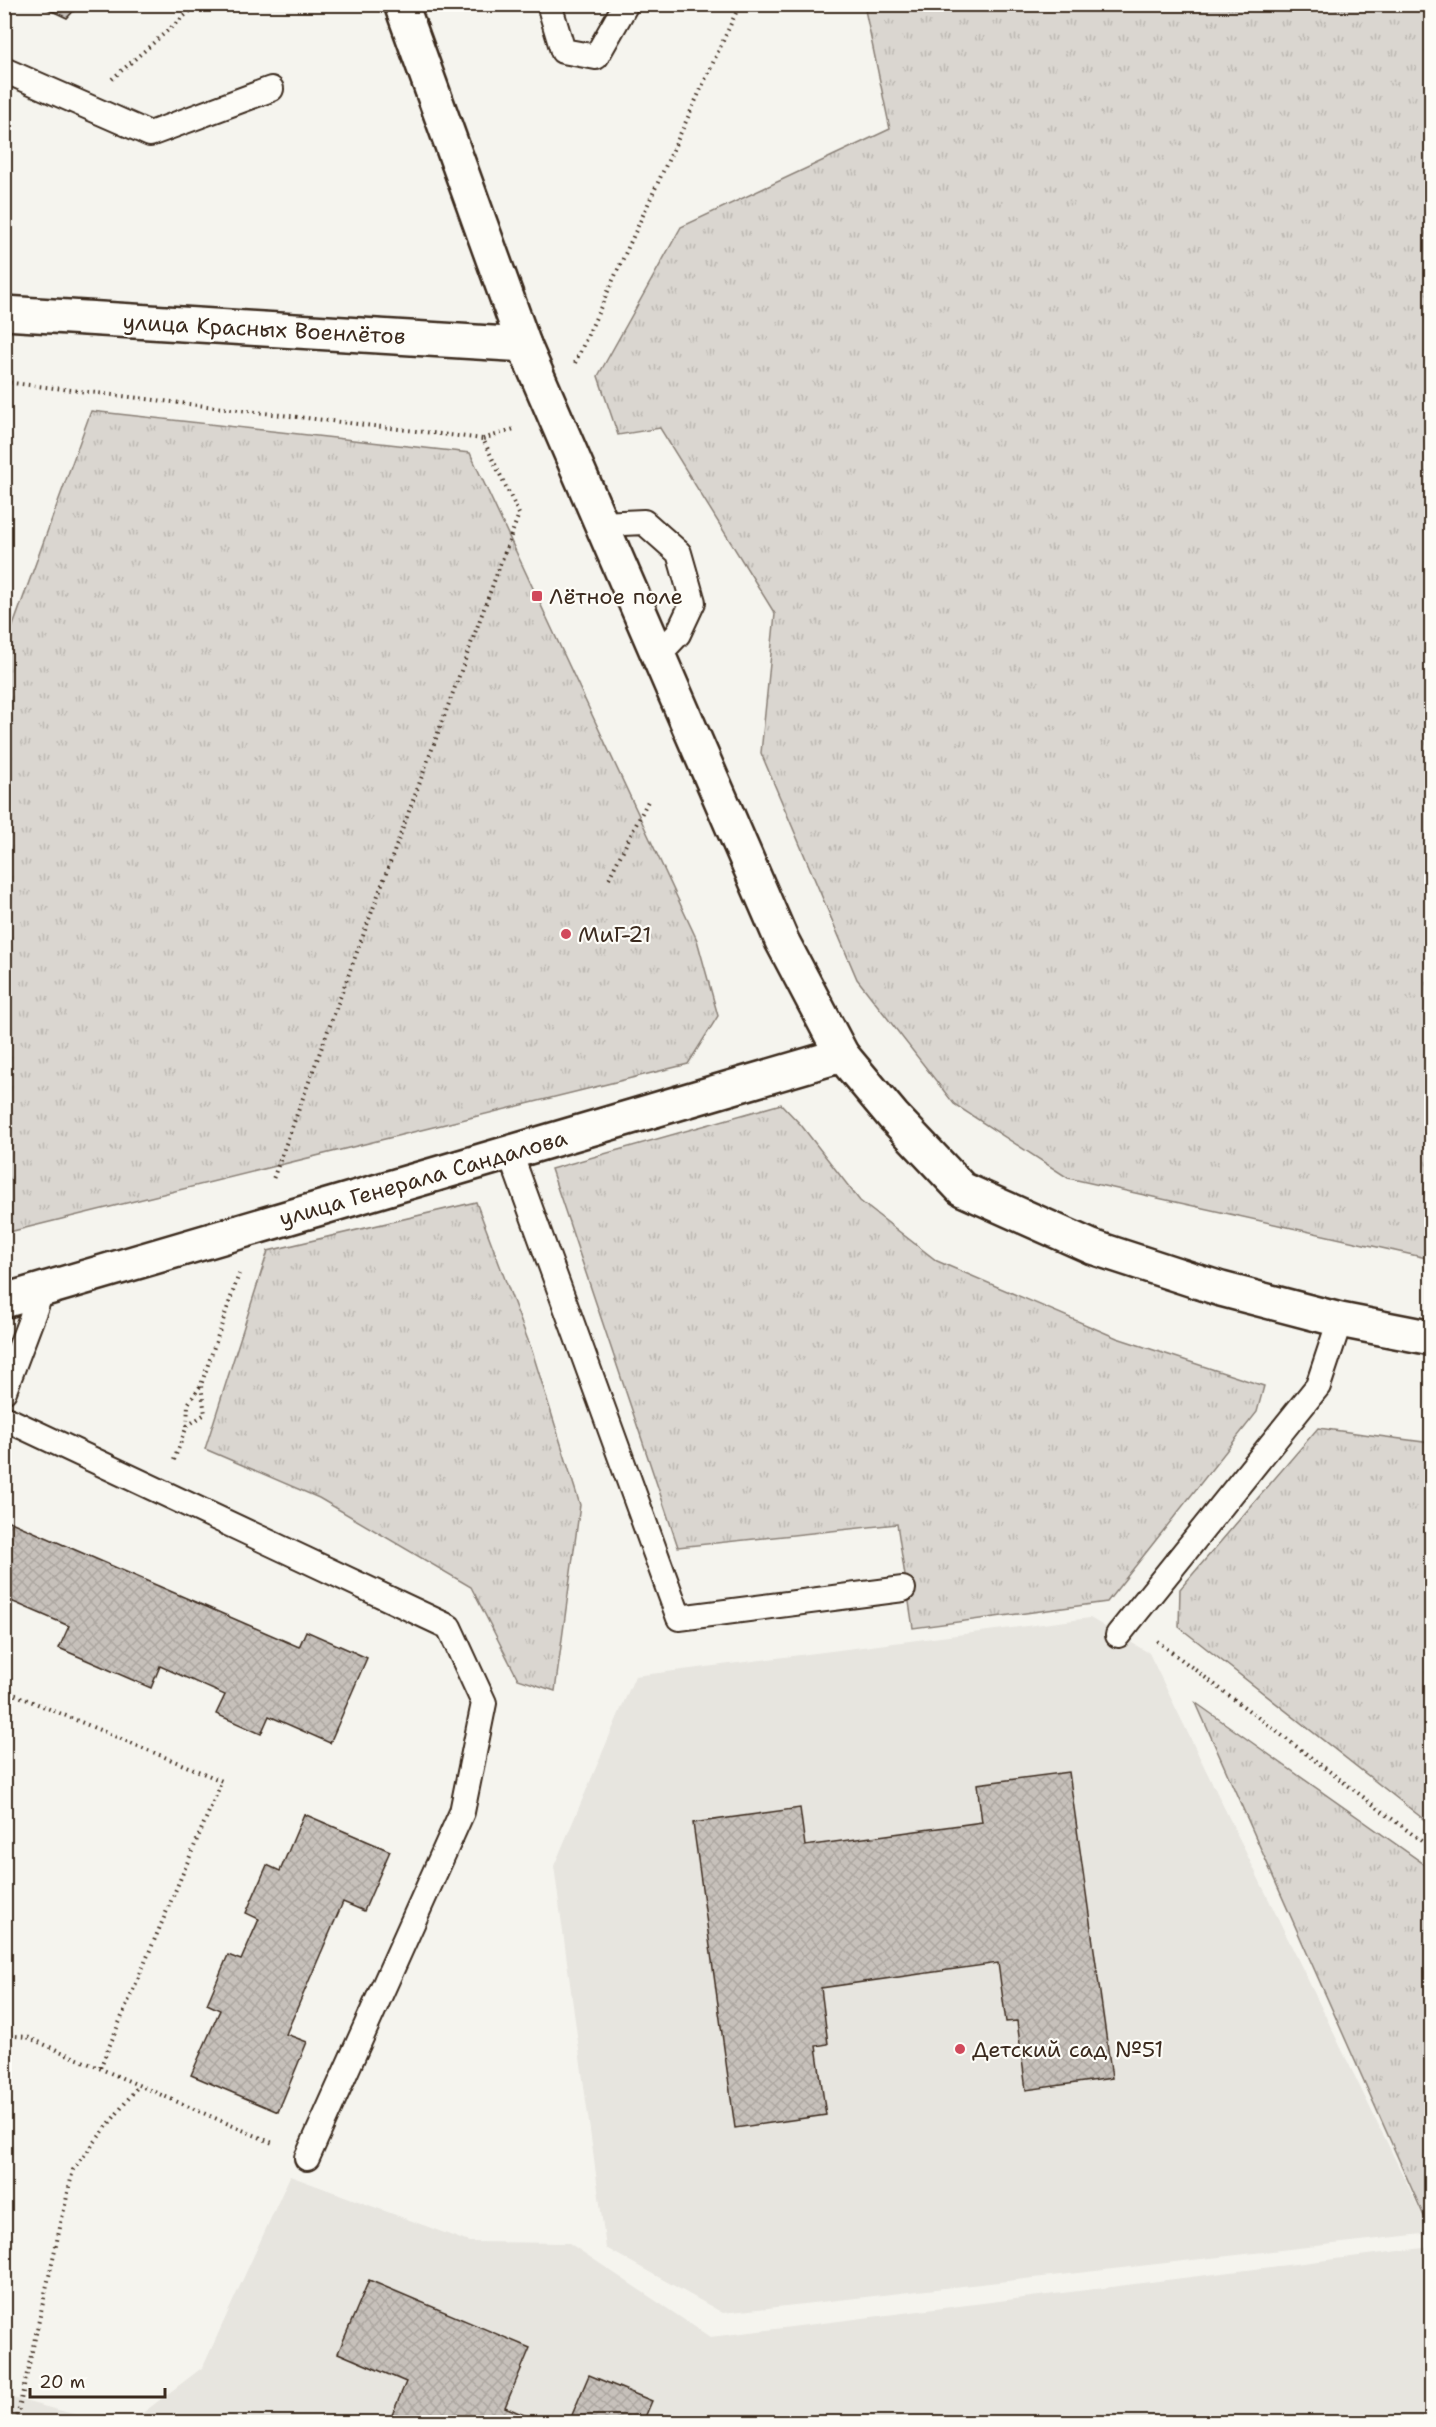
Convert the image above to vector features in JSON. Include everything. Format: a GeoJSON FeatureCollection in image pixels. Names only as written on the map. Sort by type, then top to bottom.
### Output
{"type":"FeatureCollection","features":[{"type":"Feature","properties":{"kind":"street"},"geometry":{"type":"LineString","coordinates":[[401,4],[524,345],[782,940],[842,1055],[892,1116],[962,1189],[1092,1247],[1221,1289],[1340,1320],[1431,1338]]}},
{"type":"Feature","properties":{"kind":"street","name":"улица Красных Военлётов"},"geometry":{"type":"LineString","coordinates":[[6,317],[524,345]]}},
{"type":"Feature","properties":{"kind":"street","name":"улица Генерала Сандалова"},"geometry":{"type":"LineString","coordinates":[[4,1301],[842,1055]]}},
{"type":"Feature","properties":{"kind":"lane"},"geometry":{"type":"LineString","coordinates":[[549,4],[563,51],[596,57],[626,4]]}},
{"type":"Feature","properties":{"kind":"lane"},"geometry":{"type":"LineString","coordinates":[[4,70],[150,135],[271,89]]}},
{"type":"Feature","properties":{"kind":"lane"},"geometry":{"type":"LineString","coordinates":[[601,524],[644,522],[679,553],[693,602],[678,634],[659,654]]}},
{"type":"Feature","properties":{"kind":"lane"},"geometry":{"type":"LineString","coordinates":[[510,1153],[679,1618],[903,1589]]}},
{"type":"Feature","properties":{"kind":"lane"},"geometry":{"type":"LineString","coordinates":[[4,1391],[42,1290]]}},
{"type":"Feature","properties":{"kind":"lane"},"geometry":{"type":"LineString","coordinates":[[1123,1629],[1318,1386],[1340,1320]]}},
{"type":"Feature","properties":{"kind":"lane"},"geometry":{"type":"LineString","coordinates":[[4,1418],[449,1627],[484,1702],[462,1812],[307,2158]]}},
{"type":"Feature","properties":{"kind":"path"},"geometry":{"type":"LineString","coordinates":[[88,107],[119,72],[198,4]]}},
{"type":"Feature","properties":{"kind":"path"},"geometry":{"type":"LineString","coordinates":[[4,382],[483,439],[556,416],[578,356],[740,4]]}},
{"type":"Feature","properties":{"kind":"path"},"geometry":{"type":"LineString","coordinates":[[162,1492],[187,1426],[188,1404],[201,1385],[255,1228],[519,514],[483,439]]}},
{"type":"Feature","properties":{"kind":"path"},"geometry":{"type":"LineString","coordinates":[[609,878],[648,801]]}},
{"type":"Feature","properties":{"kind":"path"},"geometry":{"type":"LineString","coordinates":[[187,1426],[205,1413],[201,1385]]}},
{"type":"Feature","properties":{"kind":"path"},"geometry":{"type":"LineString","coordinates":[[1123,1629],[1161,1643],[1431,1849]]}},
{"type":"Feature","properties":{"kind":"path"},"geometry":{"type":"LineString","coordinates":[[4,1690],[222,1781],[100,2068]]}},
{"type":"Feature","properties":{"kind":"path"},"geometry":{"type":"LineString","coordinates":[[4,2035],[27,2037],[307,2158]]}},
{"type":"Feature","properties":{"kind":"path"},"geometry":{"type":"LineString","coordinates":[[16,2422],[73,2170],[139,2085]]}},
{"type":"Feature","properties":{"kind":"shaded area","name":"Детский сад №51"},"geometry":{"type":"Polygon","coordinates":[[[1090,1618],[1149,1653],[1431,2233],[723,2313],[606,2248],[554,1866],[635,1676],[1090,1618]]]}},
{"type":"Feature","properties":{"kind":"shaded area"},"geometry":{"type":"Polygon","coordinates":[[[290,2176],[469,2242],[569,2243],[710,2337],[1431,2247],[1431,2422],[131,2422],[203,2367],[290,2176]]]}},
{"type":"Feature","properties":{"kind":"shaded area"},"geometry":{"type":"Polygon","coordinates":[[[5,2396],[103,2422],[5,2422],[5,2396]]]}},
{"type":"Feature","properties":{"kind":"green space"},"geometry":{"type":"Polygon","coordinates":[[[864,5],[1431,5],[1431,1259],[1068,1178],[954,1104],[857,979],[761,753],[775,614],[660,428],[618,435],[598,376],[681,227],[890,129],[864,5]]]}},
{"type":"Feature","properties":{"kind":"green space"},"geometry":{"type":"Polygon","coordinates":[[[91,411],[470,453],[697,940],[718,1016],[688,1064],[5,1233],[5,648],[91,411]]]}},
{"type":"Feature","properties":{"kind":"green space"},"geometry":{"type":"Polygon","coordinates":[[[781,1104],[801,1125],[860,1201],[937,1261],[1117,1338],[1264,1386],[1257,1412],[1107,1602],[913,1628],[897,1524],[678,1547],[551,1169],[781,1104]]]}},
{"type":"Feature","properties":{"kind":"green space"},"geometry":{"type":"Polygon","coordinates":[[[476,1202],[532,1351],[580,1505],[555,1691],[518,1679],[471,1587],[319,1498],[205,1449],[268,1251],[476,1202]]]}},
{"type":"Feature","properties":{"kind":"green space"},"geometry":{"type":"Polygon","coordinates":[[[1318,1428],[1431,1443],[1431,1825],[1179,1627],[1180,1589],[1318,1428]]]}},
{"type":"Feature","properties":{"kind":"green space"},"geometry":{"type":"Polygon","coordinates":[[[1196,1703],[1431,1869],[1431,2232],[1196,1703]]]}},
{"type":"Feature","properties":{"kind":"building"},"geometry":{"type":"Polygon","coordinates":[[[37,4],[80,4],[67,18],[37,4]]]}},
{"type":"Feature","properties":{"kind":"building"},"geometry":{"type":"Polygon","coordinates":[[[4,1519],[299,1647],[306,1631],[367,1658],[330,1743],[269,1716],[261,1734],[216,1714],[225,1695],[160,1666],[151,1688],[59,1648],[69,1626],[4,1598],[4,1519]]]}},
{"type":"Feature","properties":{"kind":"building"},"geometry":{"type":"Polygon","coordinates":[[[1069,1772],[1112,2078],[1026,2090],[1017,2021],[1006,2022],[998,1963],[821,1988],[828,2044],[816,2046],[826,2115],[735,2128],[693,1823],[800,1808],[805,1846],[982,1822],[977,1784],[1069,1772]]]}},
{"type":"Feature","properties":{"kind":"building"},"geometry":{"type":"Polygon","coordinates":[[[304,1814],[390,1851],[364,1911],[343,1902],[286,2034],[307,2042],[278,2112],[191,2075],[220,2010],[207,2004],[228,1955],[241,1960],[259,1919],[246,1913],[267,1865],[280,1871],[304,1814]]]}},
{"type":"Feature","properties":{"kind":"building"},"geometry":{"type":"Polygon","coordinates":[[[369,2280],[530,2348],[505,2407],[541,2422],[389,2422],[406,2382],[338,2353],[369,2280]]]}},
{"type":"Feature","properties":{"kind":"building"},"geometry":{"type":"Polygon","coordinates":[[[589,2375],[652,2401],[643,2422],[569,2422],[589,2375]]]}},
{"type":"Feature","properties":{"kind":"place","name":"Лётное поле"},"geometry":{"type":"Point","coordinates":[537,596]}},
{"type":"Feature","properties":{"kind":"place","name":"МиГ-21"},"geometry":{"type":"Point","coordinates":[566,934]}},
{"type":"Feature","properties":{"kind":"place","name":"Детский сад №51"},"geometry":{"type":"Point","coordinates":[960,2049]}}]}
